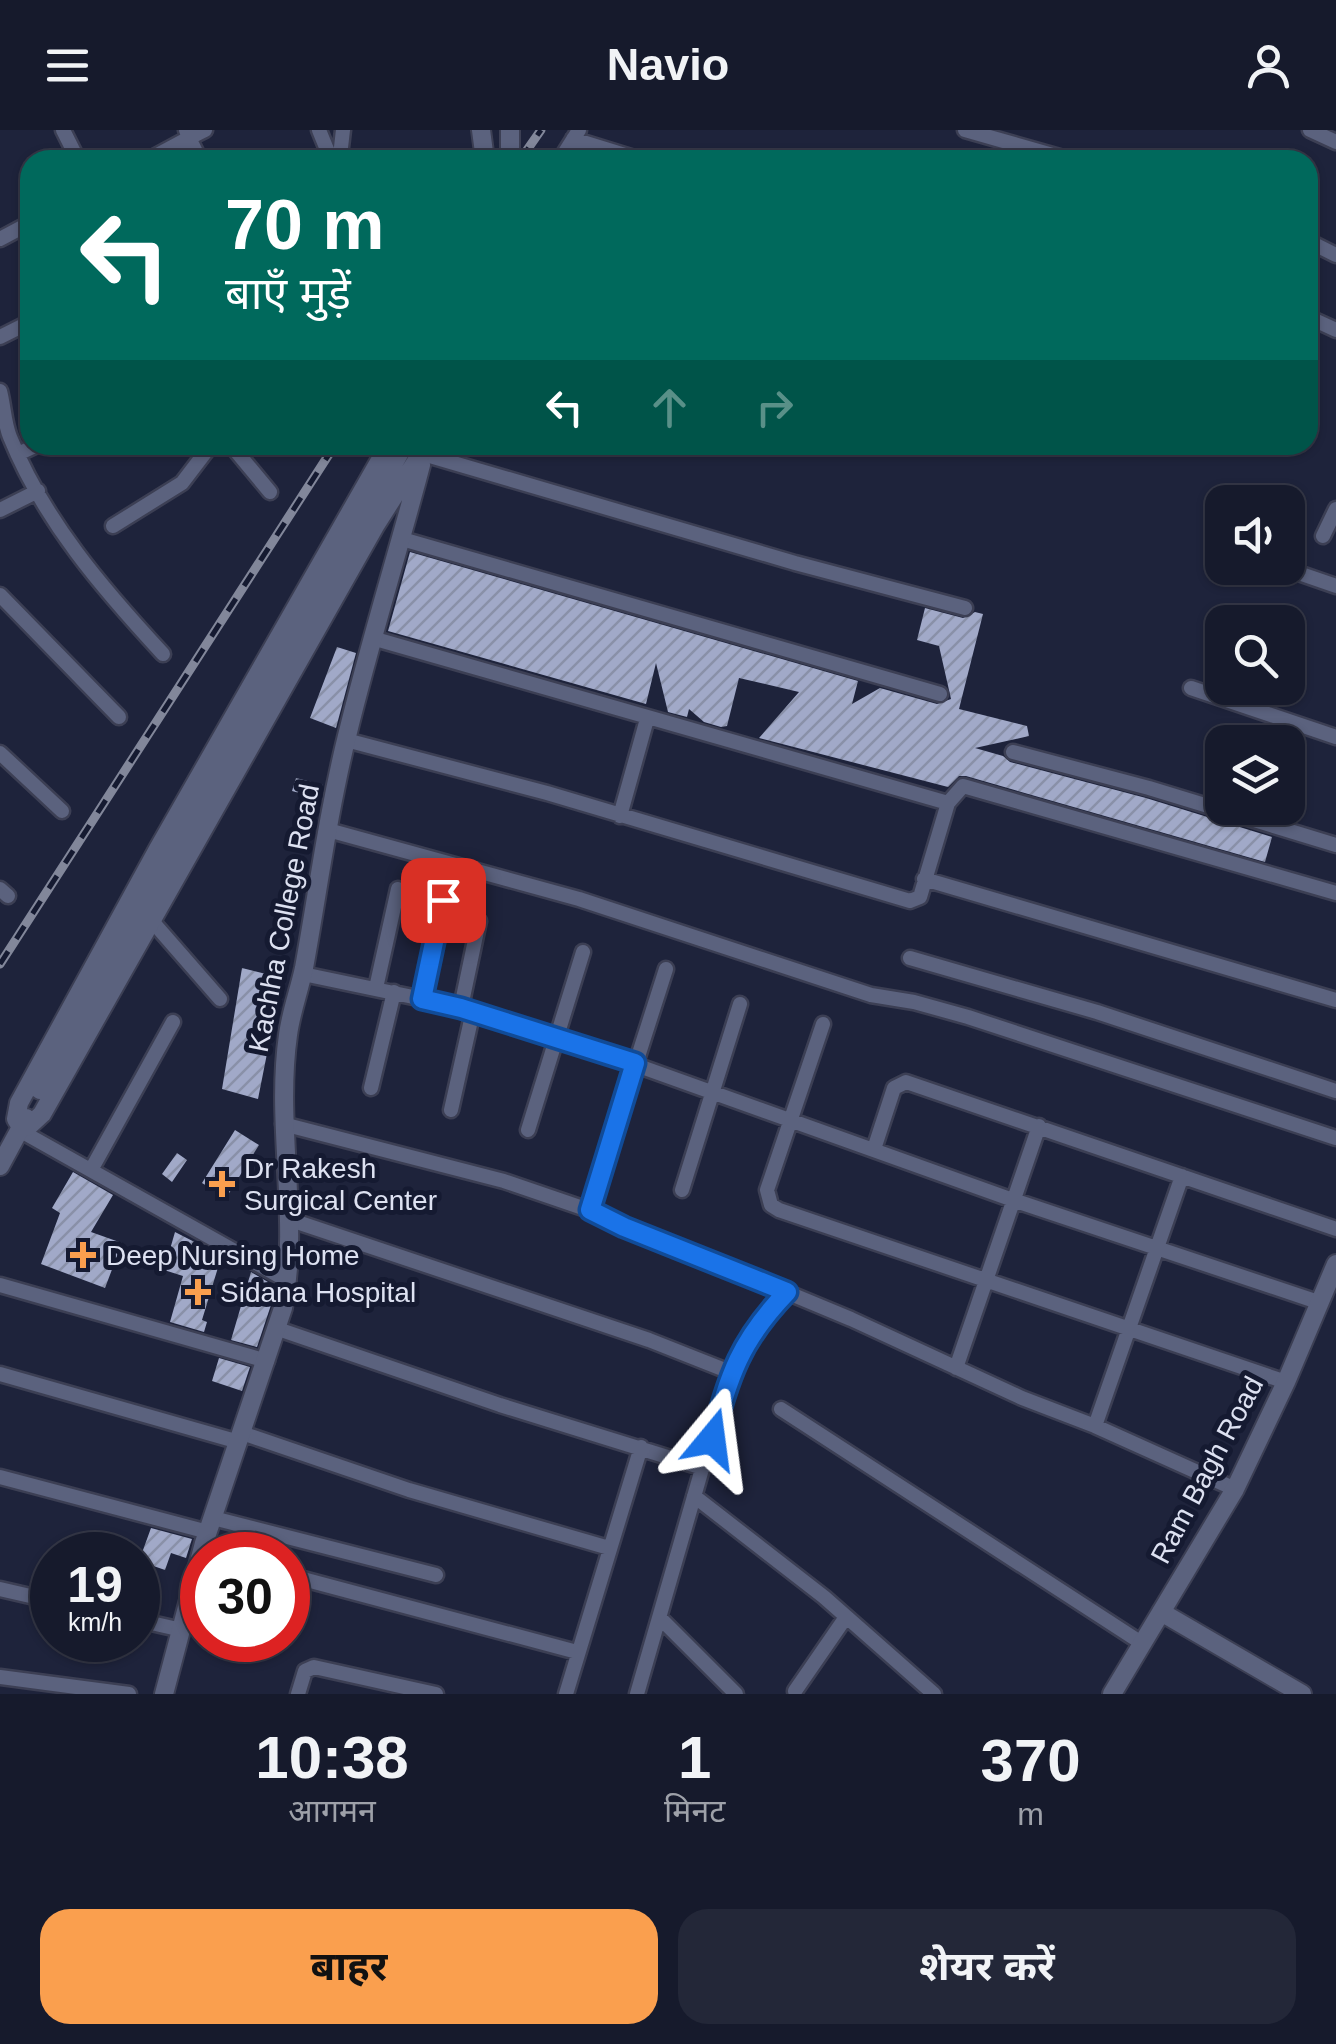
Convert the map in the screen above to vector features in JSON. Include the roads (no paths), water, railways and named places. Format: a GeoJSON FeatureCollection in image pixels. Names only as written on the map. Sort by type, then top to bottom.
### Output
{"type":"FeatureCollection","features":[{"type":"Feature","properties":{"kind":"street"},"geometry":{"type":"LineString","coordinates":[[163,150],[188,134],[205,130]]}},
{"type":"Feature","properties":{"kind":"street"},"geometry":{"type":"LineString","coordinates":[[965,130],[1035,150]]}},
{"type":"Feature","properties":{"kind":"street"},"geometry":{"type":"LineString","coordinates":[[576,134],[616,150]]}},
{"type":"Feature","properties":{"kind":"street"},"geometry":{"type":"LineString","coordinates":[[0,391],[5,423],[18,454],[82,563],[163,654]]}},
{"type":"Feature","properties":{"kind":"street"},"geometry":{"type":"LineString","coordinates":[[113,526],[182,484],[204,455]]}},
{"type":"Feature","properties":{"kind":"street"},"geometry":{"type":"LineString","coordinates":[[240,455],[270,492]]}},
{"type":"Feature","properties":{"kind":"street"},"geometry":{"type":"LineString","coordinates":[[288,1281],[20,1128],[16,1120],[19,1104],[158,849],[391,455]]}},
{"type":"Feature","properties":{"kind":"street"},"geometry":{"type":"LineString","coordinates":[[0,1166],[392,455]]}},
{"type":"Feature","properties":{"kind":"street"},"geometry":{"type":"LineString","coordinates":[[20,1128],[29,1126],[42,1114],[375,526],[421,455]]}},
{"type":"Feature","properties":{"kind":"street","name":"Kachha College Road"},"geometry":{"type":"LineString","coordinates":[[209,1532],[278,1329],[288,1281],[291,1220],[283,1076],[288,1030],[303,974],[346,740],[423,455]]}},
{"type":"Feature","properties":{"kind":"street"},"geometry":{"type":"LineString","coordinates":[[444,455],[795,563],[965,608]]}},
{"type":"Feature","properties":{"kind":"street"},"geometry":{"type":"LineString","coordinates":[[0,510],[38,490]]}},
{"type":"Feature","properties":{"kind":"street"},"geometry":{"type":"LineString","coordinates":[[1322,536],[1336,509]]}},
{"type":"Feature","properties":{"kind":"street"},"geometry":{"type":"LineString","coordinates":[[402,539],[940,694]]}},
{"type":"Feature","properties":{"kind":"street"},"geometry":{"type":"LineString","coordinates":[[1305,575],[1336,586]]}},
{"type":"Feature","properties":{"kind":"street"},"geometry":{"type":"LineString","coordinates":[[0,596],[119,717]]}},
{"type":"Feature","properties":{"kind":"street"},"geometry":{"type":"LineString","coordinates":[[372,638],[948,803]]}},
{"type":"Feature","properties":{"kind":"street"},"geometry":{"type":"LineString","coordinates":[[1191,688],[1336,737]]}},
{"type":"Feature","properties":{"kind":"street"},"geometry":{"type":"LineString","coordinates":[[620,816],[647,719]]}},
{"type":"Feature","properties":{"kind":"street"},"geometry":{"type":"LineString","coordinates":[[346,740],[910,901],[920,897],[948,803],[958,788],[969,786],[1051,814],[1336,893]]}},
{"type":"Feature","properties":{"kind":"street"},"geometry":{"type":"LineString","coordinates":[[0,752],[62,811]]}},
{"type":"Feature","properties":{"kind":"street"},"geometry":{"type":"LineString","coordinates":[[1013,752],[1149,788],[1336,846]]}},
{"type":"Feature","properties":{"kind":"street"},"geometry":{"type":"LineString","coordinates":[[328,830],[579,899],[870,995],[914,1002],[984,1022],[1336,1138]]}},
{"type":"Feature","properties":{"kind":"street"},"geometry":{"type":"LineString","coordinates":[[924,879],[1336,1000]]}},
{"type":"Feature","properties":{"kind":"street"},"geometry":{"type":"LineString","coordinates":[[376,988],[398,889]]}},
{"type":"Feature","properties":{"kind":"street"},"geometry":{"type":"LineString","coordinates":[[422,999],[443,900]]}},
{"type":"Feature","properties":{"kind":"street"},"geometry":{"type":"LineString","coordinates":[[152,921],[220,999]]}},
{"type":"Feature","properties":{"kind":"street"},"geometry":{"type":"LineString","coordinates":[[451,1110],[479,921]]}},
{"type":"Feature","properties":{"kind":"street"},"geometry":{"type":"LineString","coordinates":[[528,1130],[583,952]]}},
{"type":"Feature","properties":{"kind":"street"},"geometry":{"type":"LineString","coordinates":[[910,958],[1097,1012],[1336,1091]]}},
{"type":"Feature","properties":{"kind":"street"},"geometry":{"type":"LineString","coordinates":[[590,1210],[666,969]]}},
{"type":"Feature","properties":{"kind":"street"},"geometry":{"type":"LineString","coordinates":[[303,974],[394,992],[556,1036],[1014,1200],[1321,1303]]}},
{"type":"Feature","properties":{"kind":"street"},"geometry":{"type":"LineString","coordinates":[[371,1088],[394,992]]}},
{"type":"Feature","properties":{"kind":"street"},"geometry":{"type":"LineString","coordinates":[[682,1190],[740,1004]]}},
{"type":"Feature","properties":{"kind":"street"},"geometry":{"type":"LineString","coordinates":[[91,1170],[174,1022]]}},
{"type":"Feature","properties":{"kind":"street"},"geometry":{"type":"LineString","coordinates":[[822,1024],[767,1190],[771,1205],[1286,1382]]}},
{"type":"Feature","properties":{"kind":"street"},"geometry":{"type":"LineString","coordinates":[[874,1150],[894,1088],[906,1082],[1336,1229]]}},
{"type":"Feature","properties":{"kind":"street"},"geometry":{"type":"LineString","coordinates":[[283,1124],[504,1181],[590,1210],[787,1292],[1234,1490]]}},
{"type":"Feature","properties":{"kind":"street"},"geometry":{"type":"LineString","coordinates":[[956,1368],[1039,1126]]}},
{"type":"Feature","properties":{"kind":"street"},"geometry":{"type":"LineString","coordinates":[[1095,1426],[1182,1176]]}},
{"type":"Feature","properties":{"kind":"street"},"geometry":{"type":"LineString","coordinates":[[291,1220],[630,1334],[730,1372]]}},
{"type":"Feature","properties":{"kind":"street","name":"Ram Bagh Road"},"geometry":{"type":"LineString","coordinates":[[1112,1694],[1234,1490],[1336,1264]]}},
{"type":"Feature","properties":{"kind":"street"},"geometry":{"type":"LineString","coordinates":[[0,1285],[267,1361]]}},
{"type":"Feature","properties":{"kind":"street"},"geometry":{"type":"LineString","coordinates":[[638,1694],[730,1372],[752,1332],[787,1292]]}},
{"type":"Feature","properties":{"kind":"street"},"geometry":{"type":"LineString","coordinates":[[278,1329],[703,1468]]}},
{"type":"Feature","properties":{"kind":"street"},"geometry":{"type":"LineString","coordinates":[[0,1374],[240,1438],[608,1548]]}},
{"type":"Feature","properties":{"kind":"street"},"geometry":{"type":"LineString","coordinates":[[781,1409],[1140,1642]]}},
{"type":"Feature","properties":{"kind":"street"},"geometry":{"type":"LineString","coordinates":[[566,1694],[641,1448]]}},
{"type":"Feature","properties":{"kind":"street"},"geometry":{"type":"LineString","coordinates":[[0,1477],[436,1575]]}},
{"type":"Feature","properties":{"kind":"street"},"geometry":{"type":"LineString","coordinates":[[694,1496],[754,1540],[934,1694]]}},
{"type":"Feature","properties":{"kind":"street"},"geometry":{"type":"LineString","coordinates":[[310,1581],[578,1652]]}},
{"type":"Feature","properties":{"kind":"street"},"geometry":{"type":"LineString","coordinates":[[0,1589],[30,1596]]}},
{"type":"Feature","properties":{"kind":"street"},"geometry":{"type":"LineString","coordinates":[[1161,1612],[1302,1694]]}},
{"type":"Feature","properties":{"kind":"street"},"geometry":{"type":"LineString","coordinates":[[795,1691],[846,1616]]}},
{"type":"Feature","properties":{"kind":"street"},"geometry":{"type":"LineString","coordinates":[[661,1619],[736,1694]]}},
{"type":"Feature","properties":{"kind":"street","name":"Kachha College Road"},"geometry":{"type":"LineString","coordinates":[[164,1694],[180,1637]]}},
{"type":"Feature","properties":{"kind":"street"},"geometry":{"type":"LineString","coordinates":[[298,1694],[305,1671],[314,1667],[436,1694]]}},
{"type":"Feature","properties":{"kind":"street"},"geometry":{"type":"LineString","coordinates":[[0,1677],[129,1694]]}},
{"type":"Feature","properties":{"kind":"railway"},"geometry":{"type":"LineString","coordinates":[[527,150],[541,130]]}},
{"type":"Feature","properties":{"kind":"railway"},"geometry":{"type":"LineString","coordinates":[[0,964],[329,455]]}},
{"type":"Feature","properties":{"kind":"place","name":"Dr Rakesh Surgical Center"},"geometry":{"type":"Point","coordinates":[222,1184]}},
{"type":"Feature","properties":{"kind":"place","name":"Deep Nursing Home"},"geometry":{"type":"Point","coordinates":[83,1255]}},
{"type":"Feature","properties":{"kind":"place","name":"Sidana Hospital"},"geometry":{"type":"Point","coordinates":[198,1292]}}]}
